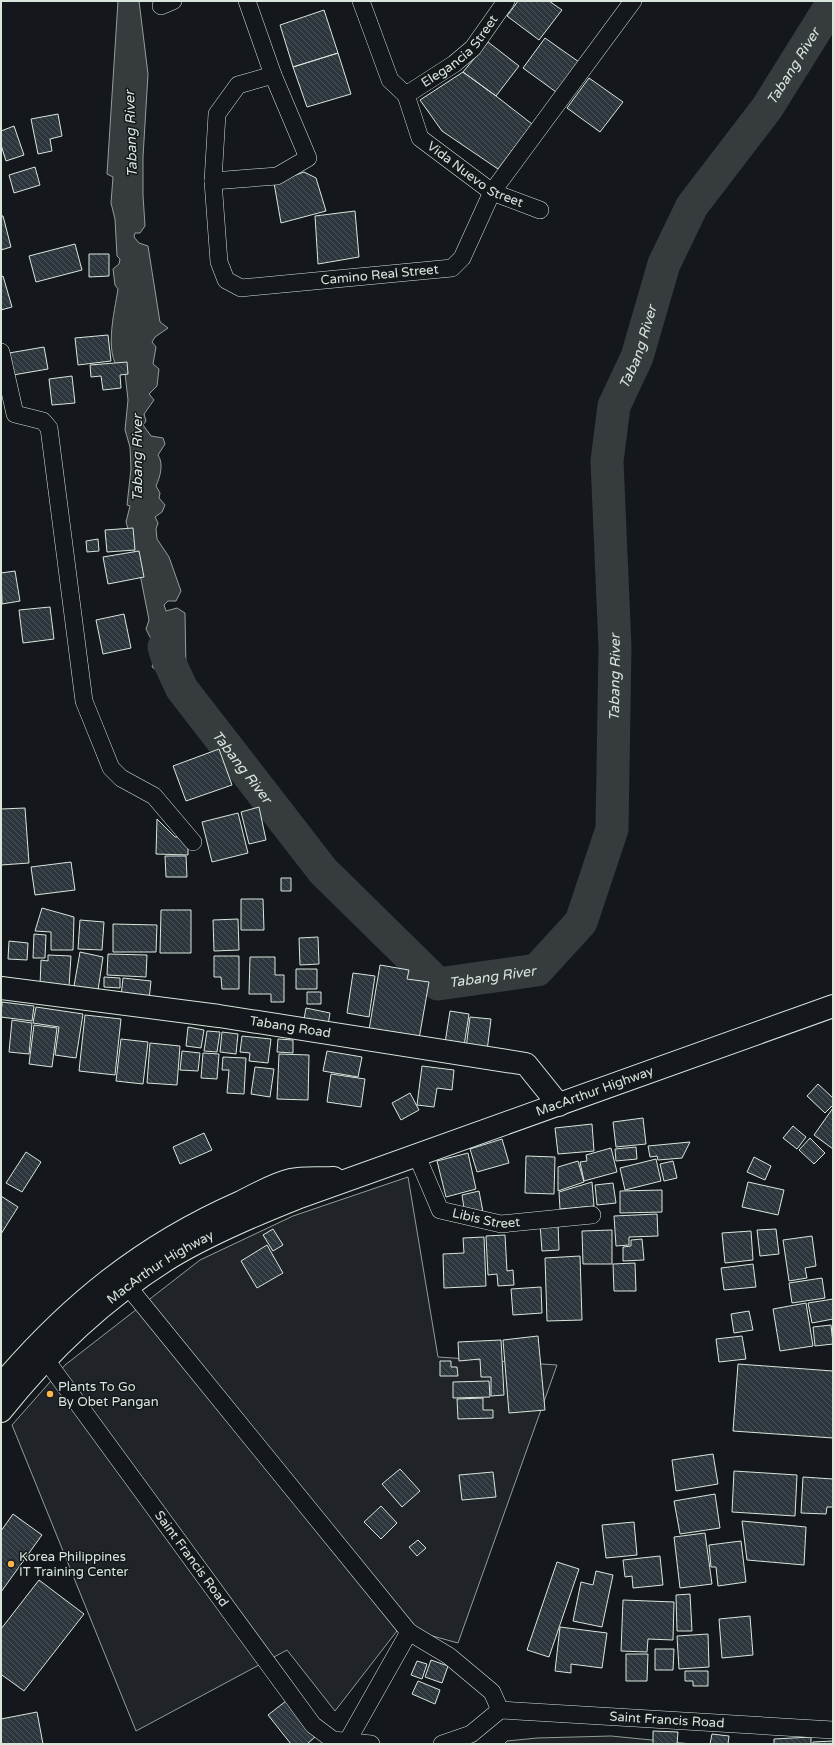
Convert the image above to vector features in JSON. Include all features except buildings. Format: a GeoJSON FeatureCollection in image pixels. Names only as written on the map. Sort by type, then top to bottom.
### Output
{"type":"FeatureCollection","features":[{"type":"Feature","properties":{"kind":"main road","name":"Tabang Road"},"geometry":{"type":"LineString","coordinates":[[1,988],[219,1016],[526,1064],[559,1105]]}},
{"type":"Feature","properties":{"kind":"main road","name":"MacArthur Highway"},"geometry":{"type":"LineString","coordinates":[[1,1385],[40,1354],[83,1325],[123,1280],[170,1258],[236,1223],[290,1201],[833,1006]]}},
{"type":"Feature","properties":{"kind":"main road","name":"MacArthur Highway"},"geometry":{"type":"LineString","coordinates":[[1,1411],[40,1354]]}},
{"type":"Feature","properties":{"kind":"street"},"geometry":{"type":"LineString","coordinates":[[213,181],[277,176],[308,158],[273,76],[247,1]]}},
{"type":"Feature","properties":{"kind":"street","name":"Vida Nuevo Street"},"geometry":{"type":"LineString","coordinates":[[361,1],[390,80],[406,95],[420,138],[492,192],[540,210]]}},
{"type":"Feature","properties":{"kind":"street","name":"Elegancia Street"},"geometry":{"type":"LineString","coordinates":[[406,95],[454,64],[473,48],[506,1]]}},
{"type":"Feature","properties":{"kind":"street","name":"Camino Real Street"},"geometry":{"type":"LineString","coordinates":[[273,76],[238,85],[217,114],[213,181],[219,262],[226,280],[241,288],[452,268],[462,258],[492,192],[633,1]]}},
{"type":"Feature","properties":{"kind":"street"},"geometry":{"type":"LineString","coordinates":[[1,352],[15,414],[43,421],[49,428],[84,701],[111,768],[121,778],[154,796],[193,842]]}},
{"type":"Feature","properties":{"kind":"street","name":"Libis Street"},"geometry":{"type":"LineString","coordinates":[[417,1156],[440,1210],[501,1224],[592,1215]]}},
{"type":"Feature","properties":{"kind":"street"},"geometry":{"type":"LineString","coordinates":[[123,1280],[409,1632],[449,1656],[492,1692],[500,1710],[471,1734],[442,1744]]}},
{"type":"Feature","properties":{"kind":"street","name":"Saint Francis Road"},"geometry":{"type":"LineString","coordinates":[[40,1354],[313,1725],[333,1740],[348,1740],[370,1744]]}},
{"type":"Feature","properties":{"kind":"street"},"geometry":{"type":"LineString","coordinates":[[348,1740],[409,1632]]}},
{"type":"Feature","properties":{"kind":"street","name":"Saint Francis Road"},"geometry":{"type":"LineString","coordinates":[[500,1710],[833,1730]]}},
{"type":"Feature","properties":{"kind":"shaded area"},"geometry":{"type":"Polygon","coordinates":[[[408,1177],[438,1357],[557,1365],[458,1643],[400,1627],[335,1711],[287,1650],[136,1731],[12,1425],[65,1365],[200,1260],[293,1216],[408,1177]]]}},
{"type":"Feature","properties":{"kind":"shaded area"},"geometry":{"type":"Polygon","coordinates":[[[611,1736],[692,1744],[504,1744],[507,1741],[537,1738],[611,1736]]]}},
{"type":"Feature","properties":{"kind":"water"},"geometry":{"type":"Polygon","coordinates":[[[118,1],[139,1],[148,74],[143,157],[145,226],[140,233],[135,233],[134,237],[139,243],[148,246],[160,322],[168,328],[155,337],[152,342],[156,347],[153,364],[159,369],[157,386],[149,394],[154,400],[144,414],[146,421],[143,425],[151,436],[163,438],[165,444],[158,455],[161,466],[160,475],[156,486],[160,493],[159,498],[165,505],[162,512],[155,517],[158,523],[156,529],[157,539],[169,557],[181,591],[176,601],[168,601],[164,605],[166,611],[177,608],[185,613],[186,669],[182,689],[152,667],[157,651],[146,629],[149,620],[138,564],[126,522],[130,506],[127,505],[131,469],[130,447],[125,430],[128,400],[125,373],[118,367],[113,358],[111,347],[111,335],[118,289],[115,285],[113,269],[119,264],[120,259],[117,256],[115,219],[111,203],[113,177],[107,174],[118,1]]]}},
{"type":"Feature","properties":{"kind":"waterway","name":"Tabang River"},"geometry":{"type":"LineString","coordinates":[[164,647],[182,689],[323,871],[438,984],[537,970],[581,922],[612,829],[615,647],[607,461],[614,406],[637,357],[664,264],[692,206],[767,108],[833,4]]}},
{"type":"Feature","properties":{"kind":"place","name":"Plants To Go By Obet Pangan"},"geometry":{"type":"Point","coordinates":[50,1394]}},
{"type":"Feature","properties":{"kind":"place","name":"Korea Philippines IT Training Center"},"geometry":{"type":"Point","coordinates":[11,1564]}}]}
